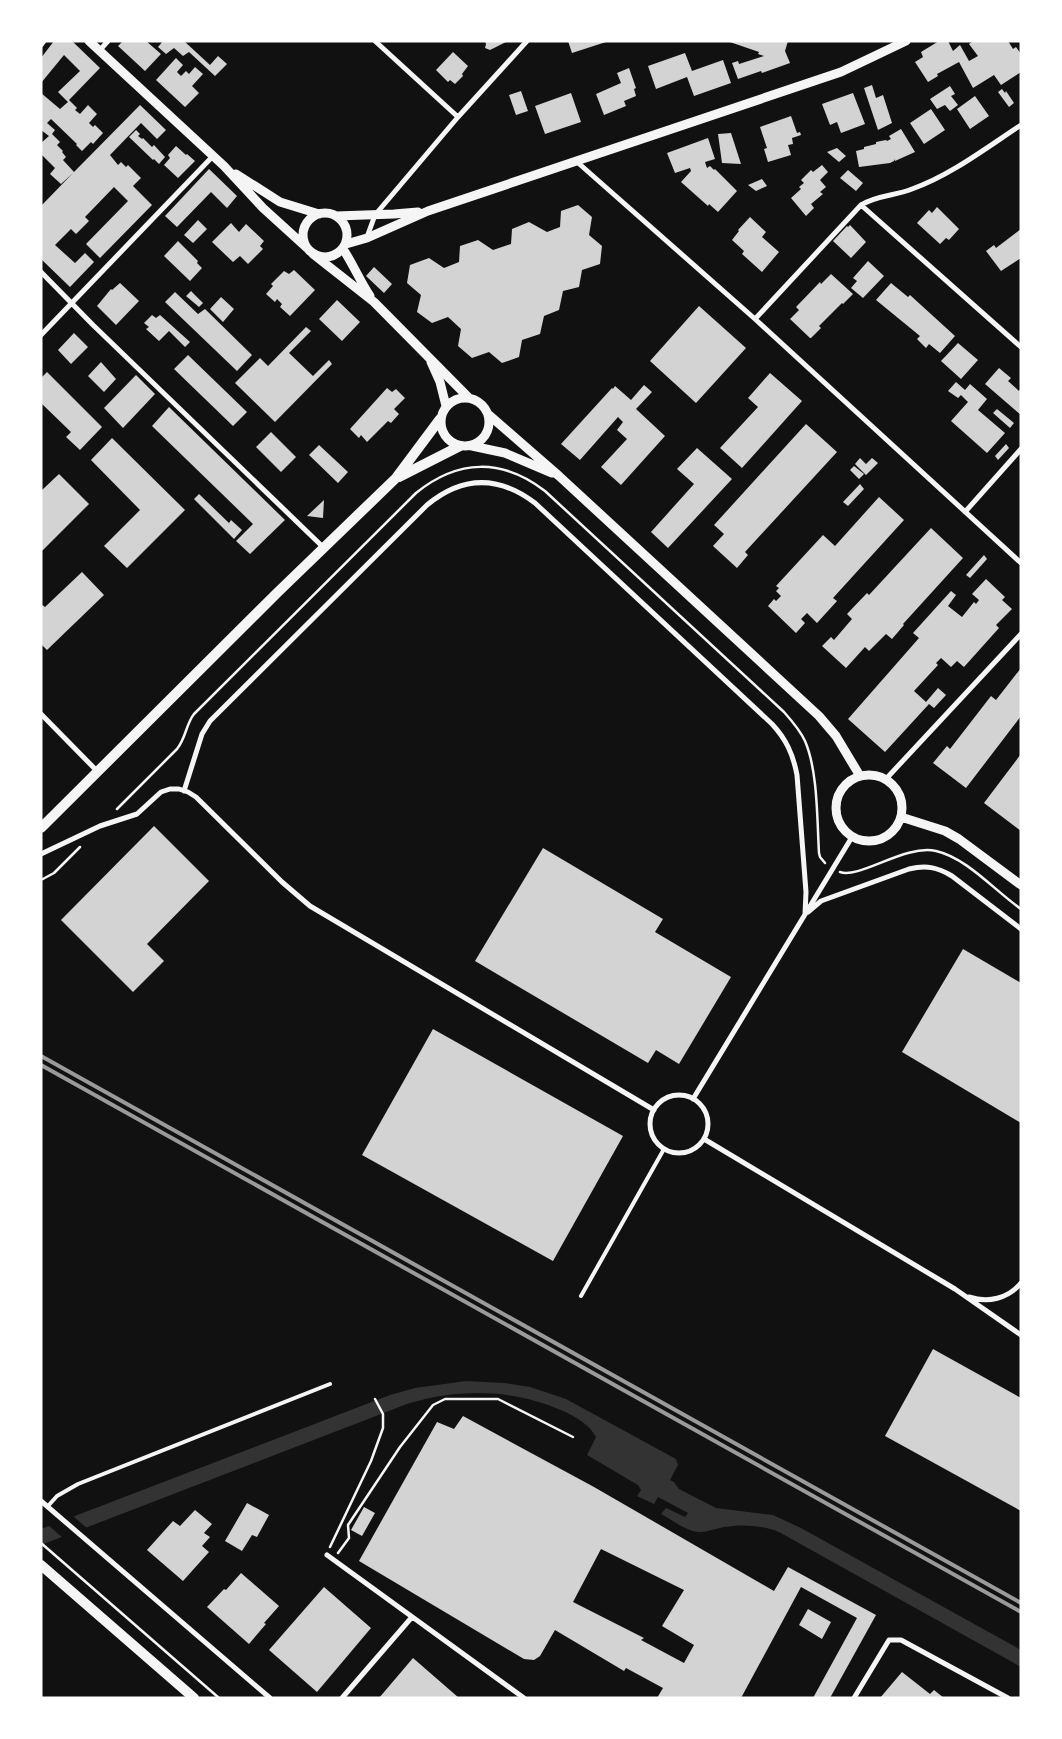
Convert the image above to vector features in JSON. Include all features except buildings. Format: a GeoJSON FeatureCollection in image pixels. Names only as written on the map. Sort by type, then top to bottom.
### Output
{"type":"FeatureCollection","features":[{"type":"Feature","properties":{"kind":"main road"},"geometry":{"type":"LineString","coordinates":[[41,828],[396,478],[440,419]]}},
{"type":"Feature","properties":{"kind":"main road"},"geometry":{"type":"LineString","coordinates":[[396,478],[460,446]]}},
{"type":"Feature","properties":{"kind":"main road"},"geometry":{"type":"LineString","coordinates":[[41,1566],[194,1698]]}},
{"type":"Feature","properties":{"kind":"street"},"geometry":{"type":"LineString","coordinates":[[41,45],[44,41]]}},
{"type":"Feature","properties":{"kind":"street"},"geometry":{"type":"LineString","coordinates":[[89,41],[224,166],[262,208],[310,251],[374,302],[468,397]]}},
{"type":"Feature","properties":{"kind":"street"},"geometry":{"type":"LineString","coordinates":[[99,51],[108,41]]}},
{"type":"Feature","properties":{"kind":"street"},"geometry":{"type":"LineString","coordinates":[[375,41],[458,117]]}},
{"type":"Feature","properties":{"kind":"street"},"geometry":{"type":"LineString","coordinates":[[367,238],[375,214],[458,117],[527,41]]}},
{"type":"Feature","properties":{"kind":"street"},"geometry":{"type":"LineString","coordinates":[[428,211],[336,216],[327,213],[319,214],[311,218],[306,224],[303,240],[310,251],[320,257],[336,255],[344,247],[428,211],[841,72],[906,41]]}},
{"type":"Feature","properties":{"kind":"street"},"geometry":{"type":"LineString","coordinates":[[755,319],[861,205],[869,200],[912,190],[945,174],[1021,125]]}},
{"type":"Feature","properties":{"kind":"street"},"geometry":{"type":"LineString","coordinates":[[41,335],[213,156]]}},
{"type":"Feature","properties":{"kind":"street"},"geometry":{"type":"LineString","coordinates":[[575,161],[755,319],[1021,563]]}},
{"type":"Feature","properties":{"kind":"street"},"geometry":{"type":"LineString","coordinates":[[224,166],[280,202],[319,214]]}},
{"type":"Feature","properties":{"kind":"street"},"geometry":{"type":"LineString","coordinates":[[861,205],[1021,347]]}},
{"type":"Feature","properties":{"kind":"street"},"geometry":{"type":"LineString","coordinates":[[336,216],[346,228],[348,236],[344,247],[374,302]]}},
{"type":"Feature","properties":{"kind":"street"},"geometry":{"type":"LineString","coordinates":[[41,272],[324,548]]}},
{"type":"Feature","properties":{"kind":"street"},"geometry":{"type":"LineString","coordinates":[[429,357],[440,382],[446,406]]}},
{"type":"Feature","properties":{"kind":"street"},"geometry":{"type":"LineString","coordinates":[[559,476],[504,453],[472,446],[460,446],[452,442],[445,436],[441,428],[440,419],[446,406],[460,398],[468,397],[477,400],[484,406],[489,415],[559,476],[819,716],[836,736],[860,776]]}},
{"type":"Feature","properties":{"kind":"street"},"geometry":{"type":"LineString","coordinates":[[472,446],[487,434],[490,424],[489,415]]}},
{"type":"Feature","properties":{"kind":"street"},"geometry":{"type":"LineString","coordinates":[[965,512],[1021,448]]}},
{"type":"Feature","properties":{"kind":"street"},"geometry":{"type":"LineString","coordinates":[[184,790],[202,734],[210,721],[420,512],[438,496],[451,488],[480,482],[495,483],[516,491],[535,503],[782,734],[794,760],[797,775],[806,892],[805,914]]}},
{"type":"Feature","properties":{"kind":"street"},"geometry":{"type":"LineString","coordinates":[[886,780],[1021,634]]}},
{"type":"Feature","properties":{"kind":"street"},"geometry":{"type":"LineString","coordinates":[[41,714],[97,771]]}},
{"type":"Feature","properties":{"kind":"street"},"geometry":{"type":"LineString","coordinates":[[869,775],[886,780],[898,792],[902,808],[897,825],[892,832],[877,840],[868,842],[852,837],[845,832],[836,817],[836,799],[845,784],[860,776],[869,775]]}},
{"type":"Feature","properties":{"kind":"street"},"geometry":{"type":"LineString","coordinates":[[41,854],[100,826],[137,814],[161,792],[170,789],[184,790],[196,797],[282,882],[310,906],[654,1110]]}},
{"type":"Feature","properties":{"kind":"street"},"geometry":{"type":"LineString","coordinates":[[900,817],[945,832],[959,839],[1021,885]]}},
{"type":"Feature","properties":{"kind":"street"},"geometry":{"type":"LineString","coordinates":[[694,1099],[852,837]]}},
{"type":"Feature","properties":{"kind":"street"},"geometry":{"type":"LineString","coordinates":[[805,914],[821,902],[847,892],[909,869],[920,866],[932,866],[952,876],[1021,929]]}},
{"type":"Feature","properties":{"kind":"street"},"geometry":{"type":"LineString","coordinates":[[671,1096],[683,1096],[694,1099],[702,1107],[707,1117],[708,1128],[704,1139],[696,1147],[686,1152],[675,1153],[664,1149],[656,1142],[651,1132],[650,1120],[654,1110],[661,1101],[671,1096]]}},
{"type":"Feature","properties":{"kind":"street"},"geometry":{"type":"LineString","coordinates":[[704,1139],[971,1298],[988,1300],[1004,1296],[1021,1283]]}},
{"type":"Feature","properties":{"kind":"street"},"geometry":{"type":"LineString","coordinates":[[955,1289],[1021,1335]]}},
{"type":"Feature","properties":{"kind":"street"},"geometry":{"type":"LineString","coordinates":[[41,1501],[270,1698]]}},
{"type":"Feature","properties":{"kind":"street"},"geometry":{"type":"LineString","coordinates":[[327,1556],[524,1698]]}},
{"type":"Feature","properties":{"kind":"street"},"geometry":{"type":"LineString","coordinates":[[342,1698],[412,1617]]}},
{"type":"Feature","properties":{"kind":"street"},"geometry":{"type":"LineString","coordinates":[[854,1698],[889,1640],[901,1640],[1008,1698]]}},
{"type":"Feature","properties":{"kind":"lane"},"geometry":{"type":"LineString","coordinates":[[581,1296],[664,1149]]}},
{"type":"Feature","properties":{"kind":"lane"},"geometry":{"type":"LineString","coordinates":[[48,1506],[57,1496],[78,1484],[330,1384]]}},
{"type":"Feature","properties":{"kind":"path"},"geometry":{"type":"LineString","coordinates":[[100,826],[177,749],[194,714],[416,493],[429,482],[462,468],[498,467],[516,472],[532,480],[545,491],[784,712],[795,725],[804,740],[810,756],[820,857],[822,860],[833,868],[847,874],[904,853],[918,850],[934,850],[962,862],[1021,909]]}},
{"type":"Feature","properties":{"kind":"path"},"geometry":{"type":"LineString","coordinates":[[41,880],[54,873],[81,846]]}},
{"type":"Feature","properties":{"kind":"path"},"geometry":{"type":"LineString","coordinates":[[327,1556],[371,1462],[383,1428],[383,1414],[375,1399]]}},
{"type":"Feature","properties":{"kind":"path"},"geometry":{"type":"LineString","coordinates":[[333,1560],[349,1538],[348,1525],[400,1448],[433,1405],[445,1399],[498,1399],[573,1437]]}},
{"type":"Feature","properties":{"kind":"path"},"geometry":{"type":"LineString","coordinates":[[41,1543],[219,1698]]}},
{"type":"Feature","properties":{"kind":"shaded area"},"geometry":{"type":"Polygon","coordinates":[[[466,1381],[504,1383],[530,1387],[566,1399],[676,1459],[678,1465],[670,1480],[679,1489],[716,1508],[773,1515],[801,1528],[1021,1650],[1021,1667],[779,1532],[745,1525],[701,1532],[685,1528],[661,1514],[666,1508],[685,1517],[688,1513],[658,1497],[654,1504],[637,1496],[641,1490],[638,1485],[587,1455],[596,1437],[582,1421],[544,1404],[506,1395],[466,1393],[446,1395],[407,1404],[41,1545],[41,1529],[390,1395],[415,1388],[466,1381]]]}},
{"type":"Feature","properties":{"kind":"pier"},"geometry":{"type":"Polygon","coordinates":[[[72,1515],[89,1530],[64,1539],[47,1524],[72,1515]]]}},
{"type":"Feature","properties":{"kind":"railway"},"geometry":{"type":"LineString","coordinates":[[41,1056],[1021,1603]]}},
{"type":"Feature","properties":{"kind":"railway"},"geometry":{"type":"LineString","coordinates":[[41,1065],[1021,1612]]}}]}
